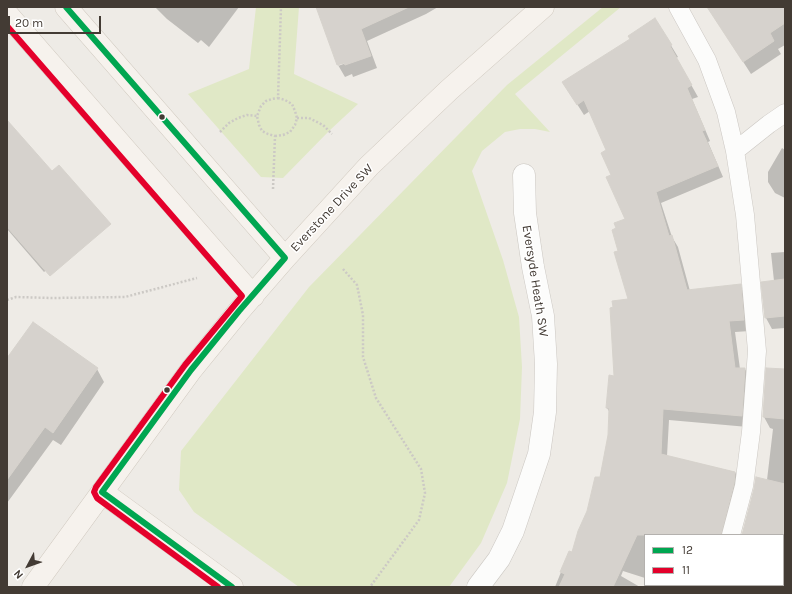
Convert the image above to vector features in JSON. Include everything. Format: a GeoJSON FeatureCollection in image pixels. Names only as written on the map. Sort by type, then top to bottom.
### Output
{"type":"FeatureCollection","features":[{"type":"Feature","properties":{"kind":"street"},"geometry":{"type":"LineString","coordinates":[[66,7],[285,258]]}},
{"type":"Feature","properties":{"kind":"street","name":"Everstone Drive SW"},"geometry":{"type":"LineString","coordinates":[[33,587],[192,370],[285,258],[369,166],[450,90],[543,7]]}},
{"type":"Feature","properties":{"kind":"street"},"geometry":{"type":"LineString","coordinates":[[7,14],[253,296]]}},
{"type":"Feature","properties":{"kind":"street","name":"Eversyde Heath SW"},"geometry":{"type":"LineString","coordinates":[[478,587],[499,559],[513,530],[539,454],[545,412],[546,364],[543,316],[533,267],[525,213],[524,175]]}},
{"type":"Feature","properties":{"kind":"street"},"geometry":{"type":"LineString","coordinates":[[102,492],[232,587]]}},
{"type":"Feature","properties":{"kind":"lane"},"geometry":{"type":"LineString","coordinates":[[678,7],[707,60],[726,112],[735,151],[746,215],[757,351],[752,432],[744,486],[731,534]]}},
{"type":"Feature","properties":{"kind":"lane"},"geometry":{"type":"LineString","coordinates":[[735,151],[768,124],[785,113]]}},
{"type":"Feature","properties":{"kind":"path"},"geometry":{"type":"LineString","coordinates":[[278,98],[281,7]]}},
{"type":"Feature","properties":{"kind":"path"},"geometry":{"type":"LineString","coordinates":[[278,98],[292,104],[297,118],[295,125],[290,132],[275,136],[262,131],[257,116],[261,106],[266,101],[278,98]]}},
{"type":"Feature","properties":{"kind":"path"},"geometry":{"type":"LineString","coordinates":[[220,132],[229,123],[238,118],[247,115],[257,116]]}},
{"type":"Feature","properties":{"kind":"path"},"geometry":{"type":"LineString","coordinates":[[297,118],[309,118],[323,125],[332,134]]}},
{"type":"Feature","properties":{"kind":"path"},"geometry":{"type":"LineString","coordinates":[[273,189],[275,136]]}},
{"type":"Feature","properties":{"kind":"path"},"geometry":{"type":"LineString","coordinates":[[343,269],[356,285],[363,315],[363,357],[376,398],[422,468],[426,493],[419,520],[370,587]]}},
{"type":"Feature","properties":{"kind":"path"},"geometry":{"type":"LineString","coordinates":[[7,300],[16,297],[125,297],[197,278]]}},
{"type":"Feature","properties":{"kind":"green space"},"geometry":{"type":"Polygon","coordinates":[[[256,7],[299,7],[294,74],[358,104],[283,178],[261,177],[188,94],[249,69],[256,7]]]}},
{"type":"Feature","properties":{"kind":"green space"},"geometry":{"type":"Polygon","coordinates":[[[603,7],[621,7],[515,94],[550,132],[535,129],[520,129],[505,132],[482,151],[472,171],[503,260],[519,317],[522,367],[520,419],[507,483],[481,543],[449,587],[299,587],[194,512],[179,490],[181,451],[309,287],[507,85],[603,7]]]}},
{"type":"Feature","properties":{"kind":"building"},"geometry":{"type":"Polygon","coordinates":[[[316,7],[409,7],[361,29],[371,56],[345,65],[344,63],[337,65],[316,7]]]}},
{"type":"Feature","properties":{"kind":"building"},"geometry":{"type":"Polygon","coordinates":[[[707,7],[785,7],[785,23],[770,33],[774,41],[743,62],[707,7]]]}},
{"type":"Feature","properties":{"kind":"building"},"geometry":{"type":"Polygon","coordinates":[[[655,18],[672,45],[670,46],[692,85],[687,88],[705,130],[702,131],[718,166],[656,192],[669,236],[672,235],[687,290],[741,284],[744,320],[729,321],[735,368],[745,368],[742,416],[663,409],[661,454],[735,472],[734,484],[721,534],[637,535],[613,587],[559,587],[565,574],[560,572],[569,551],[572,552],[578,531],[587,511],[595,477],[600,477],[608,435],[609,408],[606,408],[609,375],[614,376],[610,308],[613,307],[612,301],[628,299],[614,252],[618,251],[612,230],[616,228],[614,223],[625,219],[606,177],[611,175],[601,153],[606,150],[584,100],[577,105],[562,82],[630,39],[628,36],[655,18]]]}},
{"type":"Feature","properties":{"kind":"building"},"geometry":{"type":"Polygon","coordinates":[[[7,120],[52,171],[59,165],[111,224],[50,276],[7,227],[7,120]]]}},
{"type":"Feature","properties":{"kind":"building"},"geometry":{"type":"Polygon","coordinates":[[[785,279],[785,316],[765,318],[761,282],[785,279]]]}},
{"type":"Feature","properties":{"kind":"building"},"geometry":{"type":"Polygon","coordinates":[[[33,322],[98,368],[53,433],[45,427],[7,480],[7,358],[33,322]]]}},
{"type":"Feature","properties":{"kind":"building"},"geometry":{"type":"Polygon","coordinates":[[[766,368],[785,369],[785,419],[763,417],[766,368]]]}},
{"type":"Feature","properties":{"kind":"building"},"geometry":{"type":"Polygon","coordinates":[[[756,477],[785,484],[785,535],[742,534],[756,477]]]}},
{"type":"Feature","properties":{"kind":"transit line","name":"12"},"geometry":{"type":"LineString","coordinates":[[66,7],[285,258],[191,370],[102,492],[232,587]]}},
{"type":"Feature","properties":{"kind":"transit line","name":"11"},"geometry":{"type":"LineString","coordinates":[[7,26],[242,296],[185,365],[96,487],[94,492],[97,498],[218,587]]}}]}
